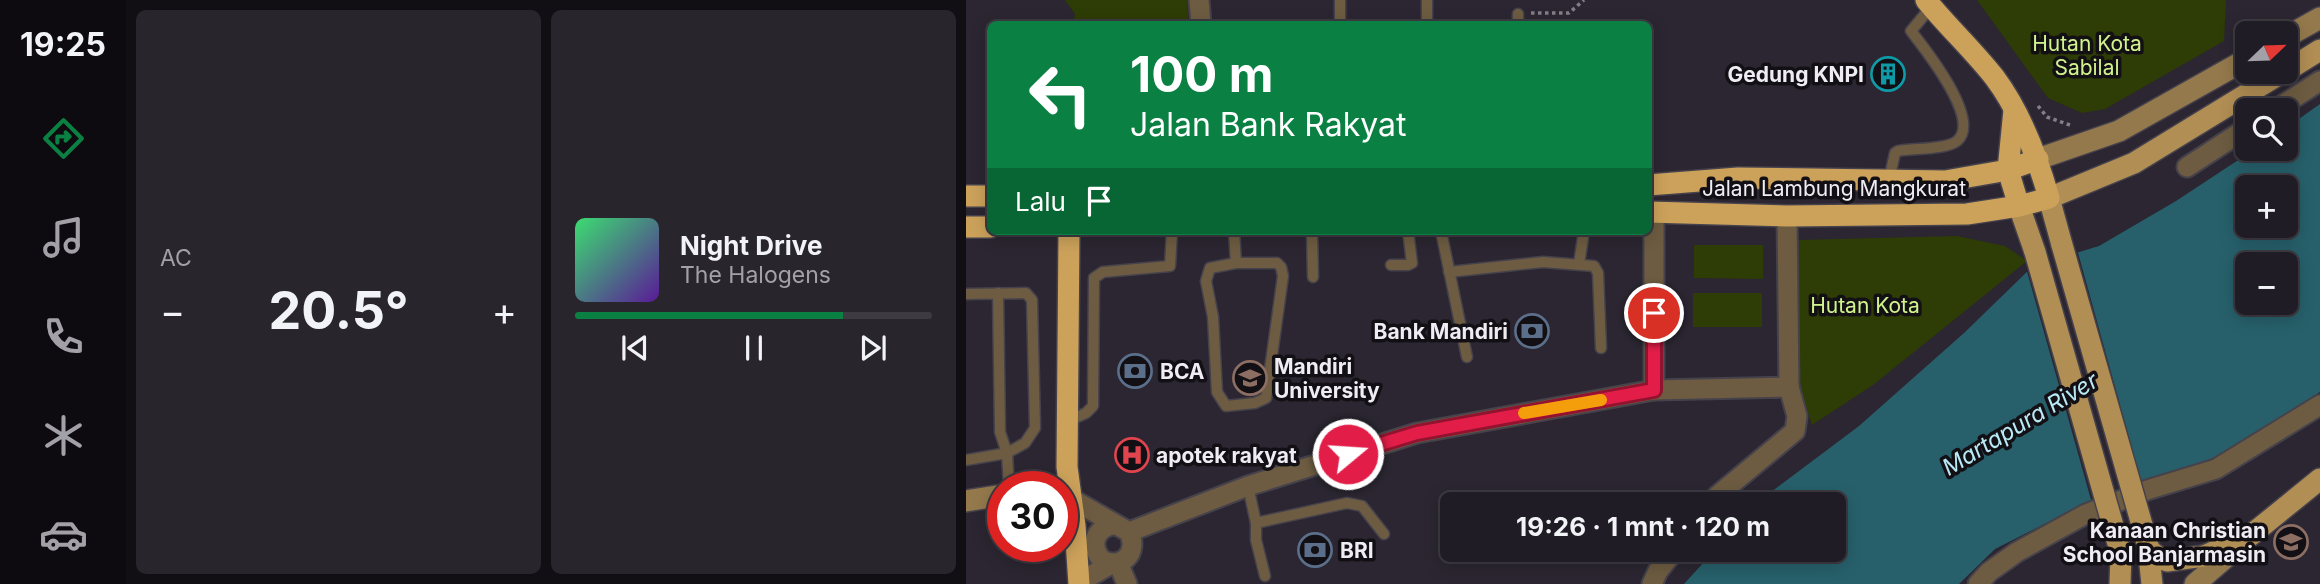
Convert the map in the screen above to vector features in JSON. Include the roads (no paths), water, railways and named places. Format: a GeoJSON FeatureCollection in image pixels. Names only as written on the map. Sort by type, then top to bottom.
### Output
{"type":"FeatureCollection","features":[{"type":"Feature","properties":{"kind":"highway"},"geometry":{"type":"LineString","coordinates":[[1924,13],[2023,104],[2049,198]]}},
{"type":"Feature","properties":{"kind":"highway"},"geometry":{"type":"LineString","coordinates":[[2019,206],[2008,170],[2023,104]]}},
{"type":"Feature","properties":{"kind":"highway","name":"Jalan Lambung Mangkurat"},"geometry":{"type":"LineString","coordinates":[[1652,185],[1738,177],[1945,181],[2008,170],[2038,159]]}},
{"type":"Feature","properties":{"kind":"highway"},"geometry":{"type":"LineString","coordinates":[[966,196],[987,196]]}},
{"type":"Feature","properties":{"kind":"highway","name":"Jalan Lambung Mangkurat"},"geometry":{"type":"LineString","coordinates":[[1652,212],[1787,216],[1966,214],[2019,206],[2049,198]]}},
{"type":"Feature","properties":{"kind":"highway"},"geometry":{"type":"LineString","coordinates":[[966,227],[987,226]]}},
{"type":"Feature","properties":{"kind":"highway"},"geometry":{"type":"LineString","coordinates":[[1067,471],[1069,235]]}},
{"type":"Feature","properties":{"kind":"highway"},"geometry":{"type":"LineString","coordinates":[[1076,562],[1079,583]]}},
{"type":"Feature","properties":{"kind":"main road"},"geometry":{"type":"LineString","coordinates":[[2298,30],[2320,18]]}},
{"type":"Feature","properties":{"kind":"main road"},"geometry":{"type":"LineString","coordinates":[[2298,63],[2320,50]]}},
{"type":"Feature","properties":{"kind":"main road"},"geometry":{"type":"LineString","coordinates":[[2038,159],[2119,131],[2235,66]]}},
{"type":"Feature","properties":{"kind":"main road"},"geometry":{"type":"LineString","coordinates":[[2151,584],[2148,548],[2049,198],[2134,163],[2263,84]]}},
{"type":"Feature","properties":{"kind":"main road"},"geometry":{"type":"LineString","coordinates":[[2019,206],[2035,253],[2121,554],[2120,584]]}},
{"type":"Feature","properties":{"kind":"main road"},"geometry":{"type":"LineString","coordinates":[[2195,584],[2320,480]]}},
{"type":"Feature","properties":{"kind":"main road"},"geometry":{"type":"LineString","coordinates":[[966,500],[987,497]]}},
{"type":"Feature","properties":{"kind":"main road"},"geometry":{"type":"LineString","coordinates":[[2148,548],[2167,561],[2204,556],[2251,535]]}},
{"type":"Feature","properties":{"kind":"street"},"geometry":{"type":"LineString","coordinates":[[1199,0],[1201,21]]}},
{"type":"Feature","properties":{"kind":"street"},"geometry":{"type":"LineString","coordinates":[[2294,98],[2320,81]]}},
{"type":"Feature","properties":{"kind":"street"},"geometry":{"type":"LineString","coordinates":[[2187,167],[2235,136]]}},
{"type":"Feature","properties":{"kind":"street"},"geometry":{"type":"LineString","coordinates":[[1722,492],[1795,431],[1797,416],[1788,387],[1787,216]]}},
{"type":"Feature","properties":{"kind":"street"},"geometry":{"type":"LineString","coordinates":[[1651,235],[1654,390]]}},
{"type":"Feature","properties":{"kind":"street"},"geometry":{"type":"LineString","coordinates":[[1127,584],[1115,564],[1098,556],[1094,540],[1101,529],[1121,528],[1417,433],[1654,390],[1788,387]]}},
{"type":"Feature","properties":{"kind":"street"},"geometry":{"type":"LineString","coordinates":[[1978,584],[1989,572],[2017,552],[2086,514],[2147,490],[2216,469],[2320,405]]}},
{"type":"Feature","properties":{"kind":"street"},"geometry":{"type":"LineString","coordinates":[[1078,500],[1121,528],[1133,544],[1132,551],[1124,561],[1079,583]]}},
{"type":"Feature","properties":{"kind":"street"},"geometry":{"type":"LineString","coordinates":[[1651,584],[1665,562]]}},
{"type":"Feature","properties":{"kind":"lane"},"geometry":{"type":"LineString","coordinates":[[1339,21],[1340,0]]}},
{"type":"Feature","properties":{"kind":"lane"},"geometry":{"type":"LineString","coordinates":[[1427,0],[1427,21]]}},
{"type":"Feature","properties":{"kind":"lane"},"geometry":{"type":"LineString","coordinates":[[1889,180],[1895,153],[1900,150],[1948,145],[1958,141],[1963,128],[1960,108],[1952,90],[1912,31],[1924,13]]}},
{"type":"Feature","properties":{"kind":"lane"},"geometry":{"type":"LineString","coordinates":[[1067,422],[1086,413],[1093,406],[1094,278],[1103,272],[1168,268],[1172,263],[1172,235]]}},
{"type":"Feature","properties":{"kind":"lane"},"geometry":{"type":"LineString","coordinates":[[1234,235],[1236,263]]}},
{"type":"Feature","properties":{"kind":"lane"},"geometry":{"type":"LineString","coordinates":[[1312,235],[1313,277]]}},
{"type":"Feature","properties":{"kind":"lane"},"geometry":{"type":"LineString","coordinates":[[1391,265],[1412,263],[1408,235]]}},
{"type":"Feature","properties":{"kind":"lane"},"geometry":{"type":"LineString","coordinates":[[1442,235],[1467,357]]}},
{"type":"Feature","properties":{"kind":"lane"},"geometry":{"type":"LineString","coordinates":[[1578,264],[1583,235]]}},
{"type":"Feature","properties":{"kind":"lane"},"geometry":{"type":"LineString","coordinates":[[1449,272],[1543,262],[1594,267],[1598,273],[1601,348]]}},
{"type":"Feature","properties":{"kind":"lane"},"geometry":{"type":"LineString","coordinates":[[1236,263],[1277,263],[1283,276],[1266,398],[1255,403],[1226,405],[1217,392],[1213,317],[1206,281],[1210,268],[1236,263]]}},
{"type":"Feature","properties":{"kind":"lane"},"geometry":{"type":"LineString","coordinates":[[998,293],[1000,432],[1007,453],[1008,471]]}},
{"type":"Feature","properties":{"kind":"lane"},"geometry":{"type":"LineString","coordinates":[[966,294],[1026,293],[1031,297],[1035,428],[1025,443],[1007,453],[966,460]]}},
{"type":"Feature","properties":{"kind":"lane"},"geometry":{"type":"LineString","coordinates":[[1248,486],[1256,523],[1256,540],[1265,576]]}},
{"type":"Feature","properties":{"kind":"lane"},"geometry":{"type":"LineString","coordinates":[[1256,523],[1347,503],[1362,506],[1384,534]]}},
{"type":"Feature","properties":{"kind":"water","name":"Martapura River"},"geometry":{"type":"Polygon","coordinates":[[[2320,104],[2320,392],[2216,457],[2066,513],[1995,549],[1959,584],[1684,584],[1704,562],[1846,562],[1846,492],[1771,492],[1859,426],[1964,333],[2033,266],[2099,246],[2176,201],[2237,161],[2298,161],[2298,120],[2320,104]]]}},
{"type":"Feature","properties":{"kind":"place","name":"Gedung KNPI"},"geometry":{"type":"Point","coordinates":[1888,74]}},
{"type":"Feature","properties":{"kind":"place","name":"Bank Mandiri"},"geometry":{"type":"Point","coordinates":[1532,331]}},
{"type":"Feature","properties":{"kind":"place","name":"BCA"},"geometry":{"type":"Point","coordinates":[1135,371]}},
{"type":"Feature","properties":{"kind":"place","name":"Mandiri University"},"geometry":{"type":"Point","coordinates":[1250,378]}},
{"type":"Feature","properties":{"kind":"place","name":"apotek rakyat"},"geometry":{"type":"Point","coordinates":[1132,455]}},
{"type":"Feature","properties":{"kind":"place","name":"Kanaan Christian School Banjarmasin"},"geometry":{"type":"Point","coordinates":[2291,542]}},
{"type":"Feature","properties":{"kind":"place","name":"BRI"},"geometry":{"type":"Point","coordinates":[1315,550]}},
{"type":"Feature","properties":{"kind":"park label","name":"Hutan Kota Sabilal"},"geometry":{"type":"Point","coordinates":[2087,55]}},
{"type":"Feature","properties":{"kind":"park label","name":"Hutan Kota"},"geometry":{"type":"Point","coordinates":[1865,305]}}]}
